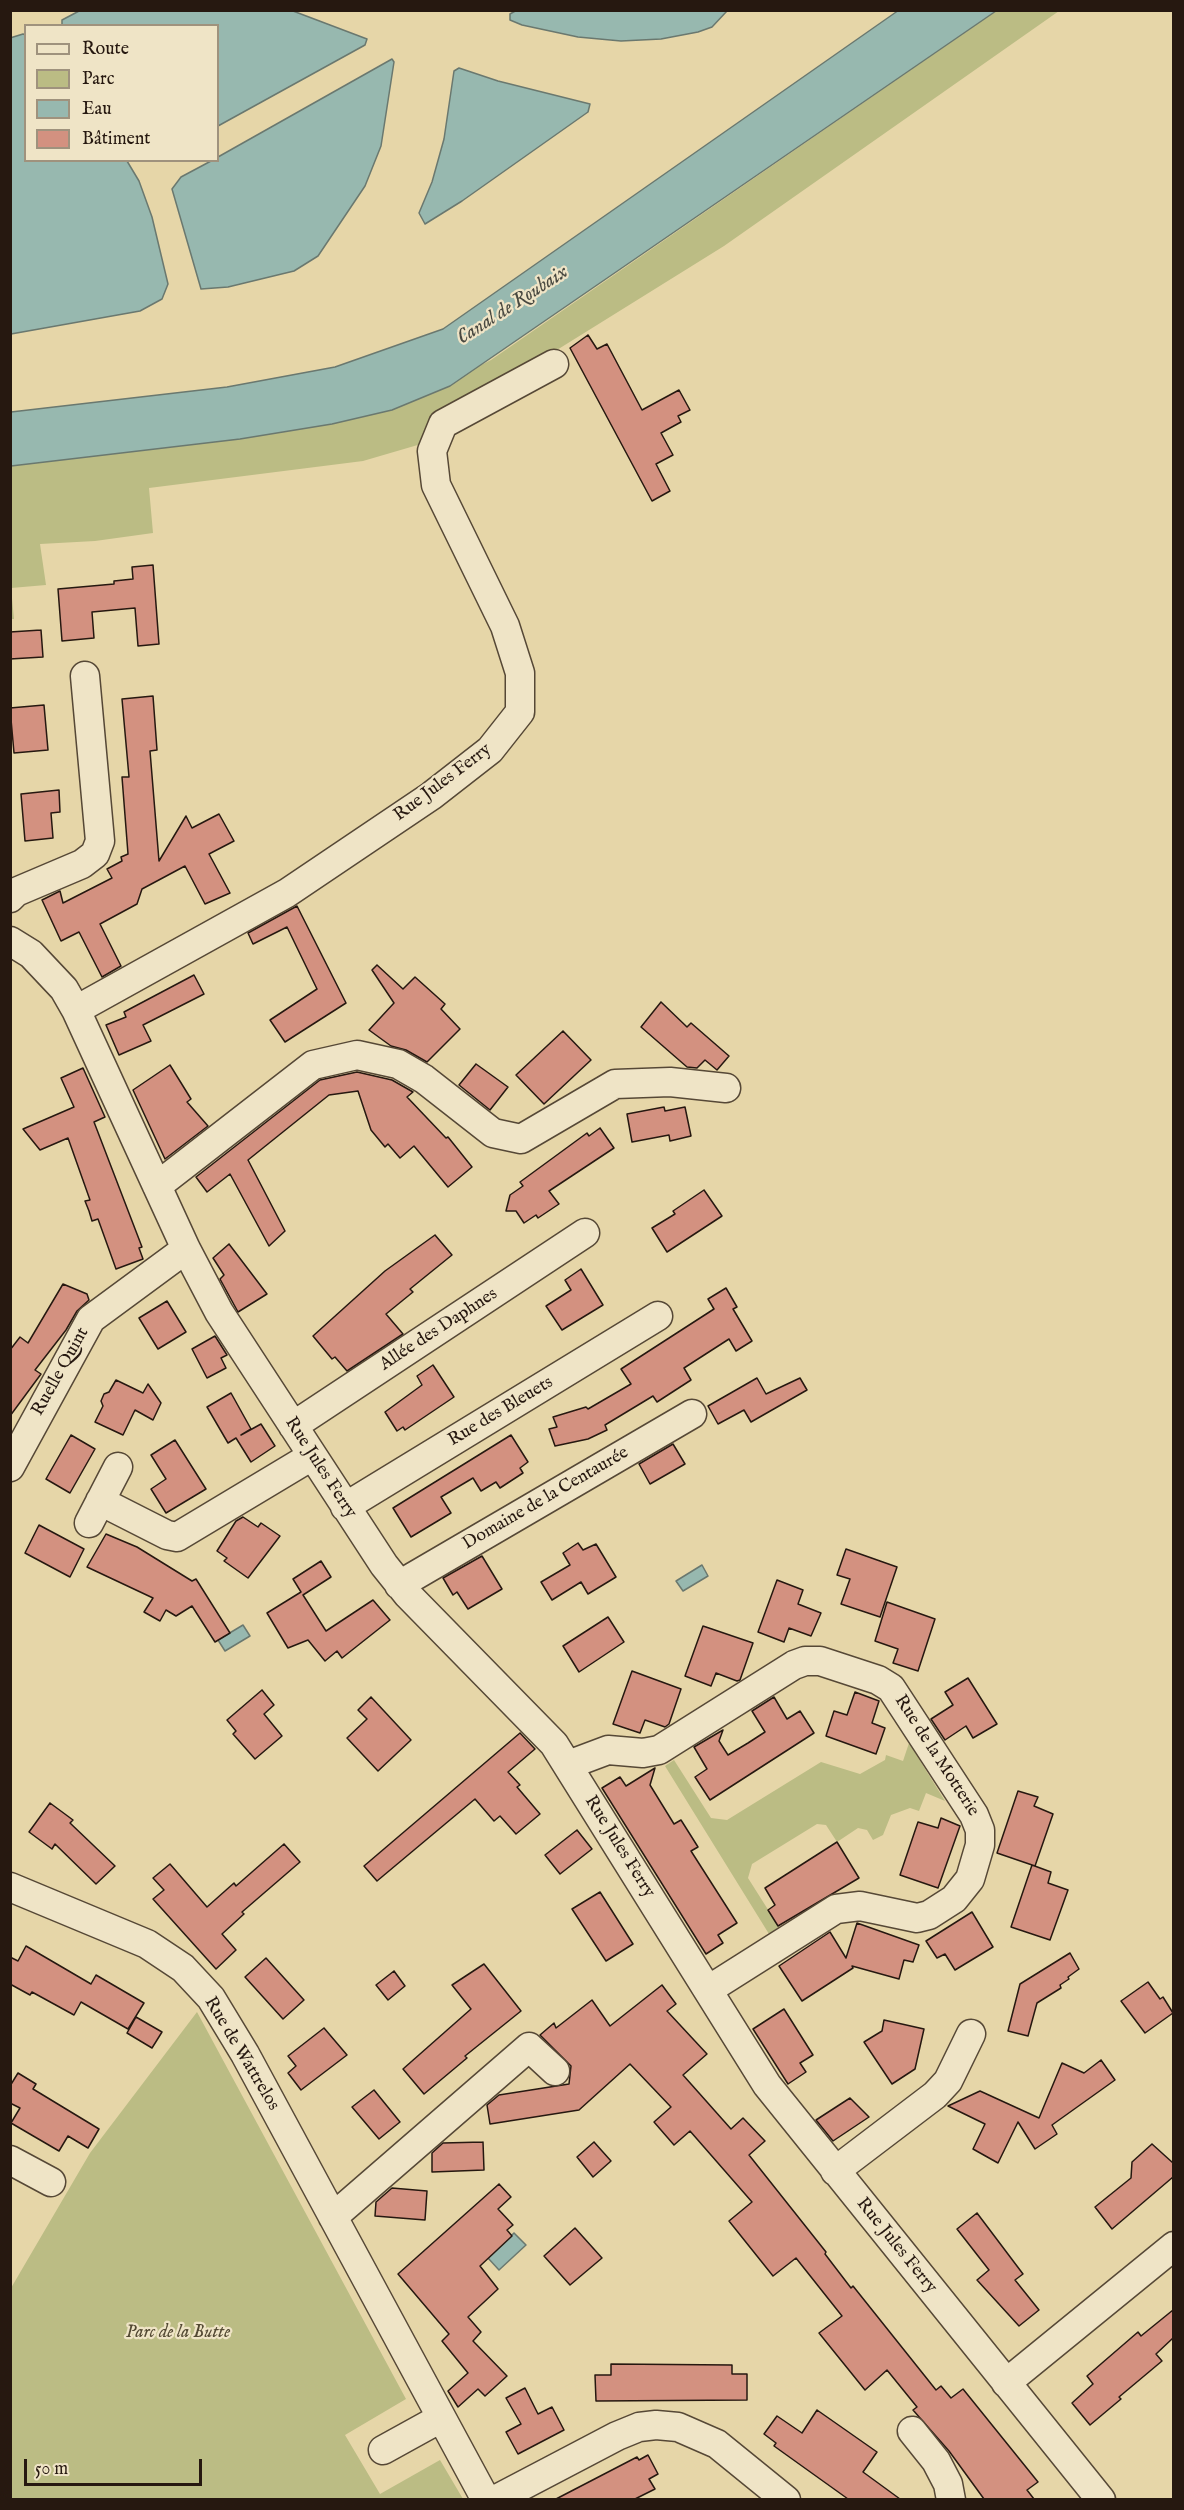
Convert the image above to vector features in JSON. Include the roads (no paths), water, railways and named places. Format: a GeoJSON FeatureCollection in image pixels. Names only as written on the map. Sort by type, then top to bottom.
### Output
{"type":"FeatureCollection","features":[{"type":"Feature","properties":{"kind":"street","name":"Rue Jules Ferry"},"geometry":{"type":"LineString","coordinates":[[76,1010],[287,893],[431,796],[490,750],[520,712],[520,673],[508,635],[436,485],[432,451],[443,424],[554,364]]}},
{"type":"Feature","properties":{"kind":"street"},"geometry":{"type":"LineString","coordinates":[[10,898],[16,892],[82,864],[95,854],[100,842],[85,676]]}},
{"type":"Feature","properties":{"kind":"street","name":"Rue Jules Ferry"},"geometry":{"type":"LineString","coordinates":[[10,941],[31,954],[50,973],[76,1010],[186,1249],[219,1312],[345,1507],[399,1585],[537,1725],[568,1765],[767,2085],[1101,2499]]}},
{"type":"Feature","properties":{"kind":"street"},"geometry":{"type":"LineString","coordinates":[[157,1186],[313,1065],[357,1055],[398,1064],[424,1079],[493,1133],[521,1139],[615,1084],[670,1082],[726,1088]]}},
{"type":"Feature","properties":{"kind":"street","name":"Allée des Daphnes"},"geometry":{"type":"LineString","coordinates":[[293,1426],[585,1233]]}},
{"type":"Feature","properties":{"kind":"street","name":"Ruelle Quint"},"geometry":{"type":"LineString","coordinates":[[10,1467],[91,1319],[186,1249]]}},
{"type":"Feature","properties":{"kind":"street","name":"Rue des Bleuets"},"geometry":{"type":"LineString","coordinates":[[345,1507],[658,1316]]}},
{"type":"Feature","properties":{"kind":"street","name":"Domaine de la Centaurée"},"geometry":{"type":"LineString","coordinates":[[399,1585],[692,1414]]}},
{"type":"Feature","properties":{"kind":"street"},"geometry":{"type":"LineString","coordinates":[[118,1467],[94,1512],[177,1537],[312,1456]]}},
{"type":"Feature","properties":{"kind":"street","name":"Rue de la Motterie"},"geometry":{"type":"LineString","coordinates":[[568,1765],[608,1750],[643,1753],[659,1750],[794,1665],[805,1661],[820,1661],[878,1680],[891,1688],[974,1815],[980,1830],[980,1845],[970,1879],[954,1899],[929,1915],[917,1918],[860,1906],[836,1909],[708,1990]]}},
{"type":"Feature","properties":{"kind":"street","name":"Rue de Wattrelos"},"geometry":{"type":"LineString","coordinates":[[10,1887],[147,1944],[196,1981],[231,2030],[486,2499]]}},
{"type":"Feature","properties":{"kind":"street"},"geometry":{"type":"LineString","coordinates":[[835,2171],[935,2095],[948,2081],[971,2034]]}},
{"type":"Feature","properties":{"kind":"street"},"geometry":{"type":"LineString","coordinates":[[333,2217],[529,2047],[555,2071]]}},
{"type":"Feature","properties":{"kind":"street"},"geometry":{"type":"LineString","coordinates":[[10,2160],[51,2182]]}},
{"type":"Feature","properties":{"kind":"street"},"geometry":{"type":"LineString","coordinates":[[1006,2383],[1173,2246]]}},
{"type":"Feature","properties":{"kind":"street"},"geometry":{"type":"LineString","coordinates":[[382,2450],[441,2418]]}},
{"type":"Feature","properties":{"kind":"street"},"geometry":{"type":"LineString","coordinates":[[495,2499],[617,2436],[639,2427],[656,2425],[678,2427],[717,2444],[786,2499]]}},
{"type":"Feature","properties":{"kind":"street"},"geometry":{"type":"LineString","coordinates":[[912,2431],[936,2461],[948,2484],[951,2499]]}},
{"type":"Feature","properties":{"kind":"water"},"geometry":{"type":"Polygon","coordinates":[[[81,10],[293,11],[367,39],[365,45],[219,125],[219,24],[62,24],[62,20],[81,10]]]}},
{"type":"Feature","properties":{"kind":"water"},"geometry":{"type":"Polygon","coordinates":[[[517,10],[727,11],[712,27],[698,32],[661,39],[621,41],[578,37],[522,25],[510,20],[510,14],[517,10]]]}},
{"type":"Feature","properties":{"kind":"water","name":"Canal de Roubaix"},"geometry":{"type":"Polygon","coordinates":[[[899,10],[996,11],[450,386],[392,410],[332,424],[240,439],[11,466],[11,412],[227,387],[335,367],[443,329],[899,10]]]}},
{"type":"Feature","properties":{"kind":"water"},"geometry":{"type":"Polygon","coordinates":[[[24,34],[24,162],[128,162],[139,181],[152,217],[168,284],[162,299],[140,311],[11,334],[10,38],[24,34]]]}},
{"type":"Feature","properties":{"kind":"water"},"geometry":{"type":"Polygon","coordinates":[[[392,59],[394,62],[381,146],[365,186],[318,256],[294,271],[228,287],[201,289],[172,189],[181,177],[209,162],[219,162],[219,156],[392,59]]]}},
{"type":"Feature","properties":{"kind":"water"},"geometry":{"type":"Polygon","coordinates":[[[459,68],[498,81],[590,104],[588,112],[462,201],[425,224],[419,213],[432,182],[444,139],[454,71],[459,68]]]}},
{"type":"Feature","properties":{"kind":"water"},"geometry":{"type":"Polygon","coordinates":[[[702,1565],[708,1576],[683,1591],[676,1581],[702,1565]]]}},
{"type":"Feature","properties":{"kind":"water"},"geometry":{"type":"Polygon","coordinates":[[[243,1625],[250,1636],[225,1651],[218,1640],[243,1625]]]}},
{"type":"Feature","properties":{"kind":"water"},"geometry":{"type":"Polygon","coordinates":[[[514,2233],[526,2245],[499,2270],[488,2258],[514,2233]]]}},
{"type":"Feature","properties":{"kind":"park label","name":"Parc de la Butte"},"geometry":{"type":"Point","coordinates":[178,2333]}}]}
